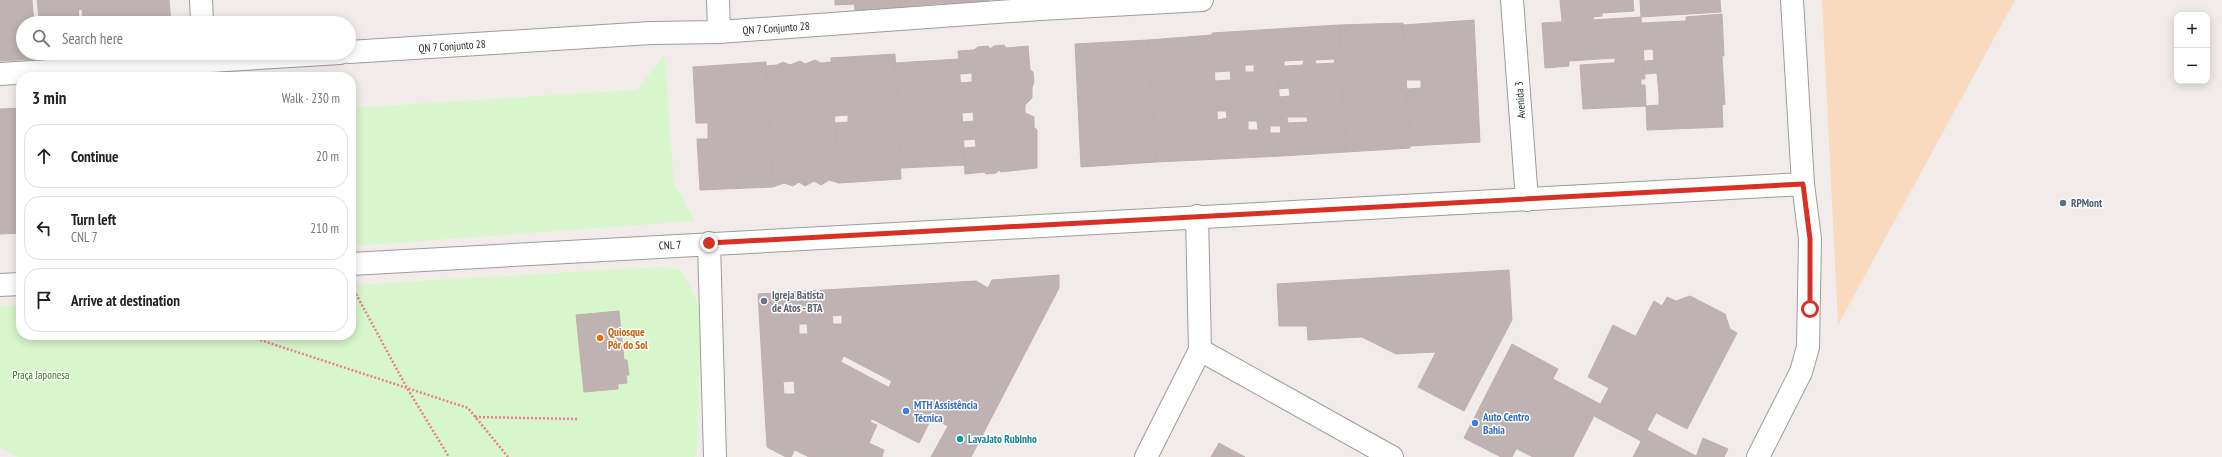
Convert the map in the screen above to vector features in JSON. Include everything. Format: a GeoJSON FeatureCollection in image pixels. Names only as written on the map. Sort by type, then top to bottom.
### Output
{"type":"FeatureCollection","features":[{"type":"Feature","properties":{"kind":"street"},"geometry":{"type":"LineString","coordinates":[[200,0],[201,16]]}},
{"type":"Feature","properties":{"kind":"street"},"geometry":{"type":"LineString","coordinates":[[718,0],[719,32]]}},
{"type":"Feature","properties":{"kind":"street","name":"QN 7 Conjunto 28"},"geometry":{"type":"LineString","coordinates":[[356,52],[651,33],[719,32],[1040,9],[1202,0]]}},
{"type":"Feature","properties":{"kind":"street","name":"Avenida 3"},"geometry":{"type":"LineString","coordinates":[[1512,0],[1527,200]]}},
{"type":"Feature","properties":{"kind":"street"},"geometry":{"type":"LineString","coordinates":[[1758,457],[1801,372],[1808,347],[1810,239],[1803,184],[1792,0]]}},
{"type":"Feature","properties":{"kind":"street"},"geometry":{"type":"LineString","coordinates":[[24,72],[169,60]]}},
{"type":"Feature","properties":{"kind":"street"},"geometry":{"type":"LineString","coordinates":[[0,74],[16,73]]}},
{"type":"Feature","properties":{"kind":"street","name":"CNL 7"},"geometry":{"type":"LineString","coordinates":[[356,264],[1197,216],[1527,200],[1803,184]]}},
{"type":"Feature","properties":{"kind":"street"},"geometry":{"type":"LineString","coordinates":[[1146,457],[1200,350],[1197,216]]}},
{"type":"Feature","properties":{"kind":"street"},"geometry":{"type":"LineString","coordinates":[[709,243],[714,457]]}},
{"type":"Feature","properties":{"kind":"street"},"geometry":{"type":"LineString","coordinates":[[0,285],[16,284]]}},
{"type":"Feature","properties":{"kind":"street"},"geometry":{"type":"LineString","coordinates":[[1200,350],[1392,457]]}},
{"type":"Feature","properties":{"kind":"path"},"geometry":{"type":"LineString","coordinates":[[356,293],[407,388],[449,457]]}},
{"type":"Feature","properties":{"kind":"path"},"geometry":{"type":"LineString","coordinates":[[260,340],[468,408],[508,457]]}},
{"type":"Feature","properties":{"kind":"path"},"geometry":{"type":"LineString","coordinates":[[475,416],[579,419]]}},
{"type":"Feature","properties":{"kind":"sand"},"geometry":{"type":"Polygon","coordinates":[[[1822,0],[2015,0],[1838,325],[1822,0]]]}},
{"type":"Feature","properties":{"kind":"green space"},"geometry":{"type":"Polygon","coordinates":[[[664,55],[674,184],[695,221],[356,246],[356,108],[637,90],[664,55]]]}},
{"type":"Feature","properties":{"kind":"green space","name":"Praça Japonesa"},"geometry":{"type":"Polygon","coordinates":[[[660,267],[679,270],[690,285],[701,313],[697,446],[695,457],[18,457],[0,448],[0,306],[16,305],[16,340],[356,340],[356,285],[660,267]]]}},
{"type":"Feature","properties":{"kind":"building"},"geometry":{"type":"Polygon","coordinates":[[[0,0],[32,0],[33,16],[16,16],[16,60],[18,60],[0,61],[0,0]]]}},
{"type":"Feature","properties":{"kind":"building"},"geometry":{"type":"Polygon","coordinates":[[[37,0],[78,0],[79,16],[39,16],[37,0]]]}},
{"type":"Feature","properties":{"kind":"building"},"geometry":{"type":"Polygon","coordinates":[[[78,0],[121,0],[78,3],[78,0]]]}},
{"type":"Feature","properties":{"kind":"building"},"geometry":{"type":"Polygon","coordinates":[[[121,0],[169,0],[170,16],[82,16],[82,9],[78,10],[78,3],[121,0]]]}},
{"type":"Feature","properties":{"kind":"building"},"geometry":{"type":"Polygon","coordinates":[[[835,0],[854,0],[854,4],[835,5],[835,0]]]}},
{"type":"Feature","properties":{"kind":"building"},"geometry":{"type":"Polygon","coordinates":[[[854,0],[899,0],[900,7],[855,10],[854,0]]]}},
{"type":"Feature","properties":{"kind":"building"},"geometry":{"type":"Polygon","coordinates":[[[899,0],[944,0],[944,3],[900,7],[899,0]]]}},
{"type":"Feature","properties":{"kind":"building"},"geometry":{"type":"Polygon","coordinates":[[[944,0],[989,0],[989,3],[944,6],[944,0]]]}},
{"type":"Feature","properties":{"kind":"building"},"geometry":{"type":"Polygon","coordinates":[[[1560,0],[1633,0],[1634,11],[1602,13],[1602,16],[1593,17],[1593,20],[1562,21],[1560,0]]]}},
{"type":"Feature","properties":{"kind":"building"},"geometry":{"type":"Polygon","coordinates":[[[1640,0],[1720,0],[1721,12],[1641,17],[1640,0]]]}},
{"type":"Feature","properties":{"kind":"building"},"geometry":{"type":"Polygon","coordinates":[[[1722,14],[1724,56],[1654,61],[1653,49],[1643,50],[1642,23],[1686,21],[1686,17],[1722,14]]]}},
{"type":"Feature","properties":{"kind":"building"},"geometry":{"type":"Polygon","coordinates":[[[1641,17],[1644,61],[1615,63],[1615,58],[1569,61],[1569,66],[1545,68],[1542,23],[1641,17]]]}},
{"type":"Feature","properties":{"kind":"building"},"geometry":{"type":"Polygon","coordinates":[[[1474,20],[1480,142],[1410,146],[1407,89],[1421,88],[1421,80],[1406,80],[1403,25],[1474,20]]]}},
{"type":"Feature","properties":{"kind":"building"},"geometry":{"type":"Polygon","coordinates":[[[1403,23],[1410,148],[1346,152],[1339,25],[1403,23]]]}},
{"type":"Feature","properties":{"kind":"building"},"geometry":{"type":"Polygon","coordinates":[[[1339,25],[1346,152],[1282,156],[1279,97],[1290,96],[1289,88],[1279,89],[1275,29],[1339,25]],[[1334,59],[1315,60],[1316,64],[1335,63],[1334,59]],[[1304,60],[1284,61],[1284,66],[1303,65],[1304,60]],[[1287,117],[1288,123],[1308,122],[1307,117],[1287,117]]]}},
{"type":"Feature","properties":{"kind":"building"},"geometry":{"type":"Polygon","coordinates":[[[1275,29],[1281,126],[1270,126],[1270,133],[1281,133],[1282,156],[1220,159],[1217,120],[1227,118],[1226,111],[1217,111],[1215,81],[1231,80],[1230,71],[1214,72],[1212,33],[1275,29]],[[1245,65],[1245,72],[1254,72],[1254,65],[1245,65]],[[1248,121],[1248,130],[1258,130],[1257,121],[1248,121]]]}},
{"type":"Feature","properties":{"kind":"building"},"geometry":{"type":"Polygon","coordinates":[[[1212,35],[1220,159],[1156,162],[1148,40],[1212,35]]]}},
{"type":"Feature","properties":{"kind":"building"},"geometry":{"type":"Polygon","coordinates":[[[1148,40],[1156,162],[1081,167],[1075,44],[1148,40]]]}},
{"type":"Feature","properties":{"kind":"building"},"geometry":{"type":"Polygon","coordinates":[[[1004,45],[1006,48],[1028,46],[1030,70],[1033,72],[1034,82],[1032,88],[1032,98],[1025,105],[1025,113],[1034,117],[1034,127],[1037,130],[1037,168],[1001,172],[999,170],[996,173],[986,174],[984,172],[965,174],[964,148],[976,147],[975,139],[964,140],[963,122],[974,121],[973,112],[962,113],[960,83],[972,82],[972,73],[960,74],[958,51],[974,50],[978,47],[988,46],[990,49],[994,46],[1004,45]]]}},
{"type":"Feature","properties":{"kind":"building"},"geometry":{"type":"Polygon","coordinates":[[[895,54],[901,179],[839,183],[835,123],[848,122],[848,115],[835,116],[831,58],[895,54]]]}},
{"type":"Feature","properties":{"kind":"building"},"geometry":{"type":"Polygon","coordinates":[[[1722,57],[1725,104],[1722,105],[1723,127],[1647,130],[1646,106],[1659,105],[1659,94],[1657,73],[1645,74],[1644,61],[1722,57]]]}},
{"type":"Feature","properties":{"kind":"building"},"geometry":{"type":"Polygon","coordinates":[[[959,59],[965,165],[901,168],[895,63],[959,59]]]}},
{"type":"Feature","properties":{"kind":"building"},"geometry":{"type":"Polygon","coordinates":[[[815,60],[821,63],[831,62],[839,183],[829,180],[821,185],[814,181],[805,186],[799,182],[793,186],[784,183],[773,187],[766,66],[777,65],[783,62],[790,65],[800,61],[805,64],[815,60]]]}},
{"type":"Feature","properties":{"kind":"building"},"geometry":{"type":"Polygon","coordinates":[[[1644,61],[1645,79],[1641,79],[1641,85],[1645,85],[1646,106],[1583,109],[1580,65],[1644,61]]]}},
{"type":"Feature","properties":{"kind":"building"},"geometry":{"type":"Polygon","coordinates":[[[766,62],[773,187],[700,190],[697,139],[708,139],[708,123],[696,123],[693,67],[766,62]]]}},
{"type":"Feature","properties":{"kind":"building"},"geometry":{"type":"Polygon","coordinates":[[[16,108],[16,233],[0,234],[0,109],[16,108]]]}},
{"type":"Feature","properties":{"kind":"building"},"geometry":{"type":"Polygon","coordinates":[[[1509,270],[1512,320],[1464,411],[1418,387],[1436,352],[1396,354],[1362,337],[1308,340],[1307,326],[1279,326],[1277,284],[1509,270]]]}},
{"type":"Feature","properties":{"kind":"building"},"geometry":{"type":"Polygon","coordinates":[[[1059,275],[1059,288],[985,430],[844,356],[874,298],[874,287],[976,281],[988,288],[992,280],[1059,275]]]}},
{"type":"Feature","properties":{"kind":"building"},"geometry":{"type":"Polygon","coordinates":[[[874,287],[874,298],[791,457],[786,457],[767,447],[758,294],[874,287]],[[842,315],[832,316],[833,324],[842,324],[842,315]],[[799,324],[799,334],[808,334],[807,324],[799,324]],[[794,381],[783,382],[784,394],[795,394],[794,381]]]}},
{"type":"Feature","properties":{"kind":"building"},"geometry":{"type":"Polygon","coordinates":[[[1690,296],[1725,314],[1730,329],[1737,333],[1687,429],[1609,388],[1654,301],[1662,306],[1667,297],[1676,301],[1690,296]]]}},
{"type":"Feature","properties":{"kind":"building","name":"Quiosque Pôr do Sol"},"geometry":{"type":"Polygon","coordinates":[[[619,311],[624,360],[627,360],[629,375],[626,375],[627,383],[618,384],[618,389],[584,392],[576,315],[619,311]]]}},
{"type":"Feature","properties":{"kind":"building"},"geometry":{"type":"Polygon","coordinates":[[[1613,325],[1635,336],[1609,388],[1588,377],[1613,325]]]}},
{"type":"Feature","properties":{"kind":"building"},"geometry":{"type":"Polygon","coordinates":[[[1512,344],[1558,369],[1512,457],[1501,457],[1464,438],[1512,344]]]}},
{"type":"Feature","properties":{"kind":"building"},"geometry":{"type":"Polygon","coordinates":[[[841,362],[888,387],[852,457],[809,457],[795,450],[841,362]]]}},
{"type":"Feature","properties":{"kind":"building"},"geometry":{"type":"Polygon","coordinates":[[[1553,379],[1600,404],[1573,457],[1533,457],[1517,449],[1553,379]]]}},
{"type":"Feature","properties":{"kind":"building","name":"MTH Assistência Técnica"},"geometry":{"type":"Polygon","coordinates":[[[892,381],[938,405],[919,443],[872,419],[892,381]]]}},
{"type":"Feature","properties":{"kind":"building"},"geometry":{"type":"Polygon","coordinates":[[[1609,388],[1656,413],[1641,441],[1594,416],[1609,388]]]}},
{"type":"Feature","properties":{"kind":"building","name":"LavaJato Rubinho"},"geometry":{"type":"Polygon","coordinates":[[[938,405],[985,430],[971,457],[931,457],[948,426],[932,418],[938,405]]]}},
{"type":"Feature","properties":{"kind":"building"},"geometry":{"type":"Polygon","coordinates":[[[870,422],[877,425],[869,443],[884,450],[882,457],[852,457],[870,422]]]}},
{"type":"Feature","properties":{"kind":"building"},"geometry":{"type":"Polygon","coordinates":[[[1647,430],[1696,456],[1696,457],[1633,457],[1647,430]]]}},
{"type":"Feature","properties":{"kind":"building"},"geometry":{"type":"Polygon","coordinates":[[[1703,438],[1728,449],[1724,457],[1696,457],[1703,438]]]}},
{"type":"Feature","properties":{"kind":"building"},"geometry":{"type":"Polygon","coordinates":[[[1219,443],[1245,457],[1211,457],[1219,443]]]}},
{"type":"Feature","properties":{"kind":"place","name":"RPMont"},"geometry":{"type":"Point","coordinates":[2063,203]}},
{"type":"Feature","properties":{"kind":"place","name":"Igreja Batista de Atos - BTA"},"geometry":{"type":"Point","coordinates":[764,301]}},
{"type":"Feature","properties":{"kind":"place","name":"Quiosque Pôr do Sol"},"geometry":{"type":"Point","coordinates":[600,338]}},
{"type":"Feature","properties":{"kind":"place","name":"MTH Assistência Técnica"},"geometry":{"type":"Point","coordinates":[906,411]}},
{"type":"Feature","properties":{"kind":"place","name":"Auto Centro Bahia"},"geometry":{"type":"Point","coordinates":[1475,423]}},
{"type":"Feature","properties":{"kind":"place","name":"LavaJato Rubinho"},"geometry":{"type":"Point","coordinates":[960,439]}},
{"type":"Feature","properties":{"kind":"route"},"geometry":{"type":"LineString","coordinates":[[709,243],[1803,184],[1810,239],[1810,309]]}}]}
